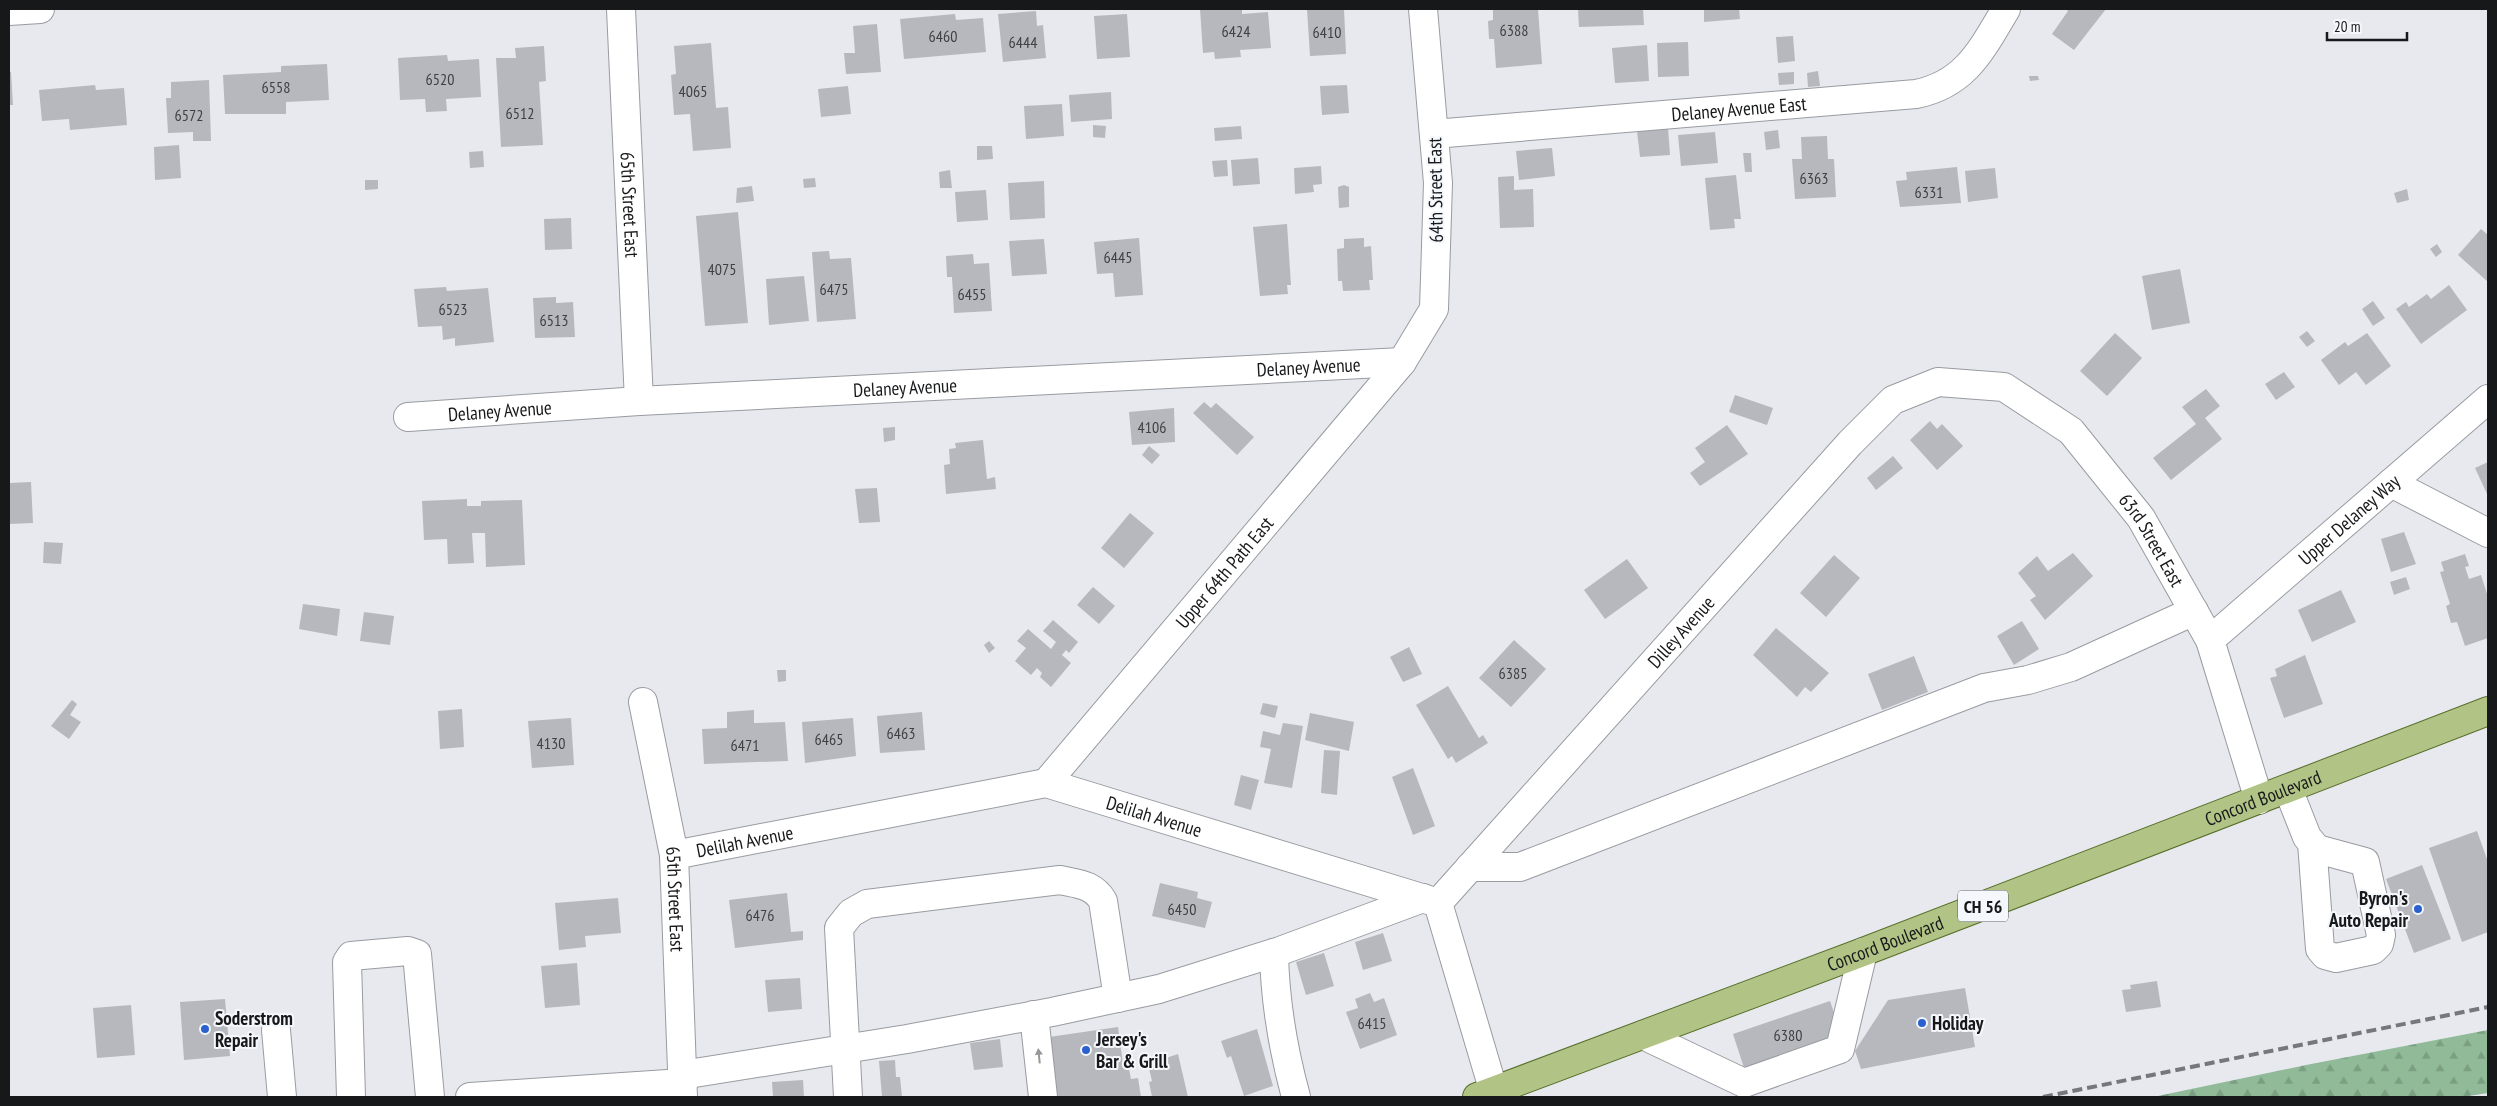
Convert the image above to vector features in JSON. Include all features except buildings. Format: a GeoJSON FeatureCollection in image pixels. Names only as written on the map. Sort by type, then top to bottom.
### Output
{"type":"FeatureCollection","features":[{"type":"Feature","properties":{"kind":"main road","name":"Concord Boulevard"},"geometry":{"type":"LineString","coordinates":[[1485,1094],[1863,952],[2488,711]]}},
{"type":"Feature","properties":{"kind":"street"},"geometry":{"type":"LineString","coordinates":[[9,11],[40,9]]}},
{"type":"Feature","properties":{"kind":"street","name":"65th Street East"},"geometry":{"type":"LineString","coordinates":[[621,9],[639,401]]}},
{"type":"Feature","properties":{"kind":"street","name":"64th Street East"},"geometry":{"type":"LineString","coordinates":[[1402,362],[1434,309],[1438,183],[1424,9]]}},
{"type":"Feature","properties":{"kind":"street","name":"Delaney Avenue East"},"geometry":{"type":"LineString","coordinates":[[1434,134],[1876,97],[1936,90],[1955,79],[1972,62],[2006,9]]}},
{"type":"Feature","properties":{"kind":"street","name":"Delaney Avenue"},"geometry":{"type":"LineString","coordinates":[[408,417],[639,401],[1402,362]]}},
{"type":"Feature","properties":{"kind":"street","name":"Upper 64th Path East"},"geometry":{"type":"LineString","coordinates":[[1046,783],[1402,362]]}},
{"type":"Feature","properties":{"kind":"street","name":"63rd Street East"},"geometry":{"type":"LineString","coordinates":[[1938,382],[2004,387],[2071,431],[2141,518],[2210,640],[2259,800]]}},
{"type":"Feature","properties":{"kind":"street","name":"Dilley Avenue"},"geometry":{"type":"LineString","coordinates":[[1430,901],[1470,867],[1850,443],[1893,400],[1938,382]]}},
{"type":"Feature","properties":{"kind":"street","name":"Upper Delaney Way"},"geometry":{"type":"LineString","coordinates":[[2210,640],[2488,399]]}},
{"type":"Feature","properties":{"kind":"street"},"geometry":{"type":"LineString","coordinates":[[2391,482],[2488,533]]}},
{"type":"Feature","properties":{"kind":"street"},"geometry":{"type":"LineString","coordinates":[[1470,867],[1520,867],[1984,688],[2028,680],[2071,667],[2194,611]]}},
{"type":"Feature","properties":{"kind":"street","name":"65th Street East"},"geometry":{"type":"LineString","coordinates":[[643,702],[674,855],[683,1085]]}},
{"type":"Feature","properties":{"kind":"street","name":"Delilah Avenue"},"geometry":{"type":"LineString","coordinates":[[674,855],[1046,783],[1430,901]]}},
{"type":"Feature","properties":{"kind":"street"},"geometry":{"type":"LineString","coordinates":[[2288,789],[2312,843]]}},
{"type":"Feature","properties":{"kind":"street"},"geometry":{"type":"LineString","coordinates":[[848,1097],[839,928],[851,913],[867,904],[1060,880],[1087,886],[1097,891],[1103,901],[1118,998]]}},
{"type":"Feature","properties":{"kind":"street"},"geometry":{"type":"LineString","coordinates":[[470,1097],[608,1093],[683,1085],[846,1048],[907,1039],[1118,998],[1159,989],[1430,901],[1485,1094]]}},
{"type":"Feature","properties":{"kind":"street"},"geometry":{"type":"LineString","coordinates":[[351,1097],[347,962],[351,956],[408,951],[416,954],[430,1097]]}},
{"type":"Feature","properties":{"kind":"street"},"geometry":{"type":"LineString","coordinates":[[1642,1035],[1744,1083],[1840,1049],[1863,952]]}},
{"type":"Feature","properties":{"kind":"street"},"geometry":{"type":"LineString","coordinates":[[1274,953],[1275,997],[1281,1036],[1296,1097]]}},
{"type":"Feature","properties":{"kind":"street"},"geometry":{"type":"LineString","coordinates":[[1034,1015],[1043,1097]]}},
{"type":"Feature","properties":{"kind":"street"},"geometry":{"type":"LineString","coordinates":[[276,1030],[282,1097]]}},
{"type":"Feature","properties":{"kind":"green space"},"geometry":{"type":"Polygon","coordinates":[[[2488,1030],[2488,1093],[2462,1097],[2153,1097],[2306,1065],[2488,1030]]]}},
{"type":"Feature","properties":{"kind":"railway"},"geometry":{"type":"LineString","coordinates":[[2043,1097],[2488,1007]]}},
{"type":"Feature","properties":{"kind":"place","name":"Byron's Auto Repair"},"geometry":{"type":"Point","coordinates":[2418,909]}},
{"type":"Feature","properties":{"kind":"place","name":"Holiday"},"geometry":{"type":"Point","coordinates":[1922,1023]}},
{"type":"Feature","properties":{"kind":"place","name":"Soderstrom Repair"},"geometry":{"type":"Point","coordinates":[205,1029]}},
{"type":"Feature","properties":{"kind":"place","name":"Jersey's Bar & Grill"},"geometry":{"type":"Point","coordinates":[1086,1050]}}]}
